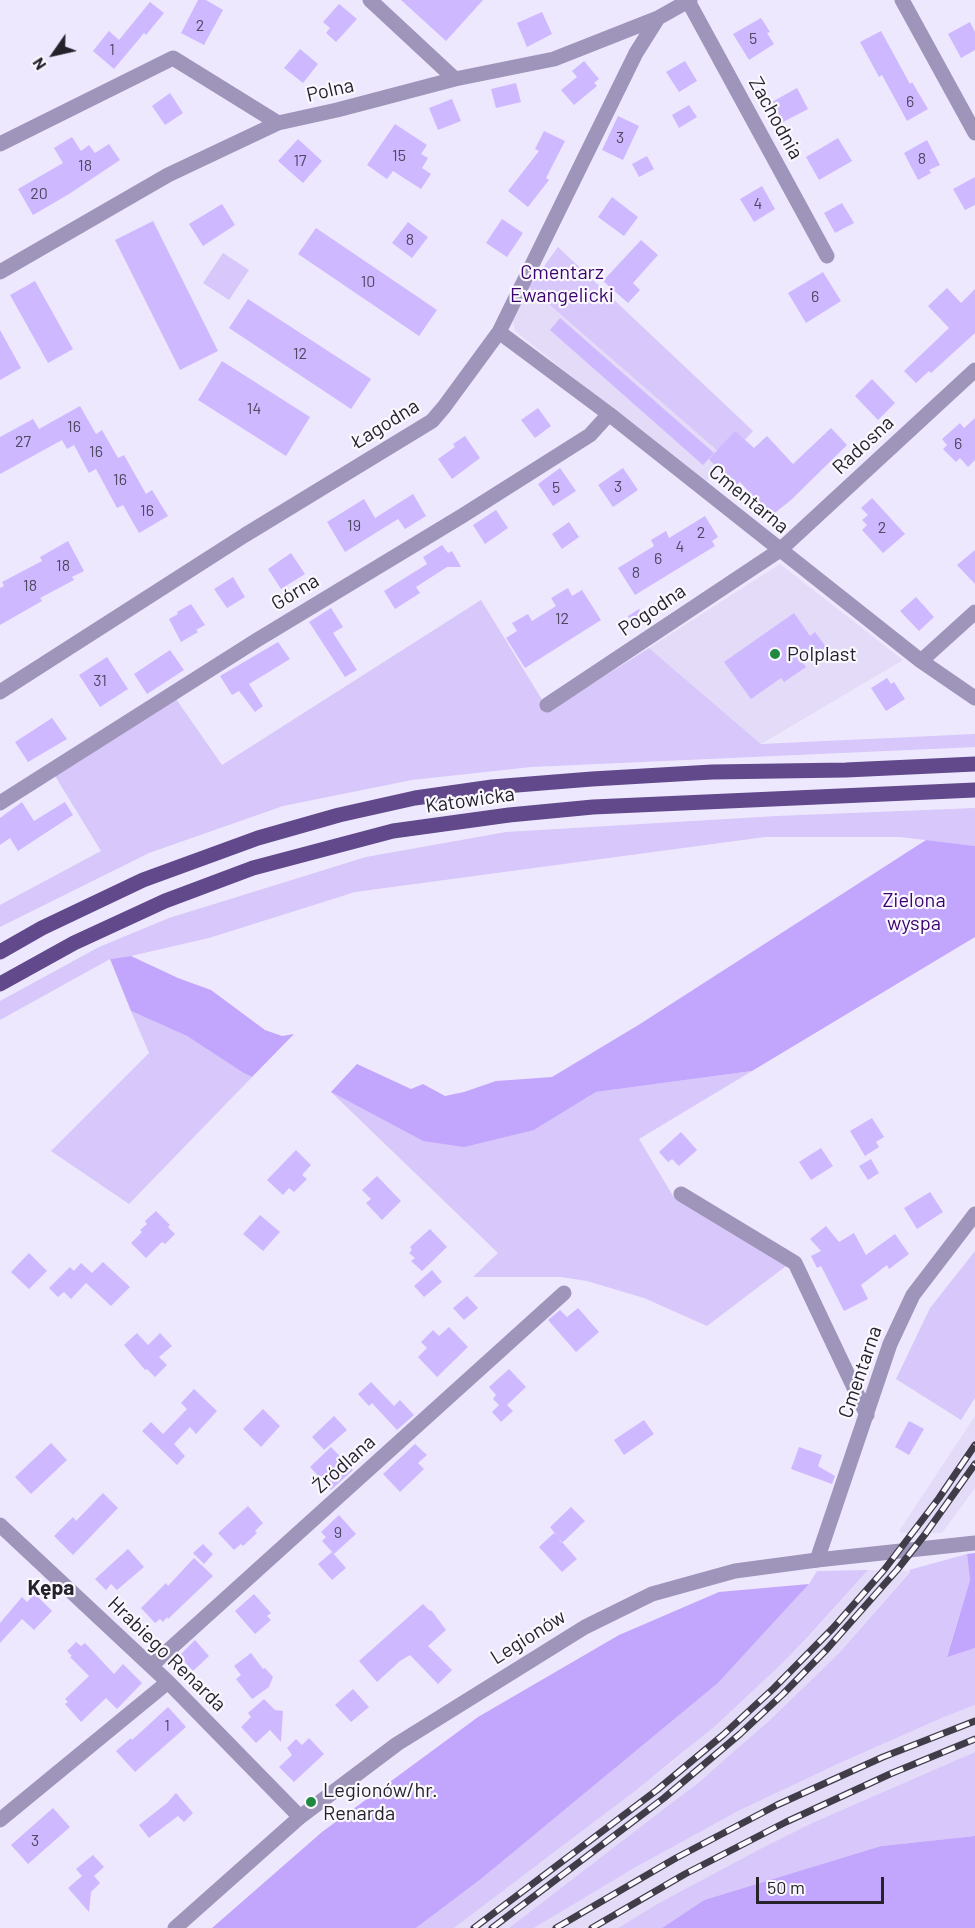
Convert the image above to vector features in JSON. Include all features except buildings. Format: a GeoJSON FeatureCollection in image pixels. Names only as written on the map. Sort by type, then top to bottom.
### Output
{"type":"FeatureCollection","features":[{"type":"Feature","properties":{"kind":"main road","name":"Katowicka"},"geometry":{"type":"LineString","coordinates":[[0,952],[42,928],[143,880],[258,838],[339,815],[416,798],[492,787],[604,778],[712,772],[846,770],[975,764]]}},
{"type":"Feature","properties":{"kind":"main road","name":"Katowicka"},"geometry":{"type":"LineString","coordinates":[[0,984],[74,943],[165,901],[253,868],[393,831],[509,815],[593,807],[975,790]]}},
{"type":"Feature","properties":{"kind":"street"},"geometry":{"type":"LineString","coordinates":[[370,0],[455,79]]}},
{"type":"Feature","properties":{"kind":"street","name":"Polna"},"geometry":{"type":"LineString","coordinates":[[0,272],[168,175],[278,123],[455,79],[554,59],[657,18],[689,0]]}},
{"type":"Feature","properties":{"kind":"street","name":"Zachodnia"},"geometry":{"type":"LineString","coordinates":[[689,0],[827,256]]}},
{"type":"Feature","properties":{"kind":"street"},"geometry":{"type":"LineString","coordinates":[[902,0],[975,134]]}},
{"type":"Feature","properties":{"kind":"street","name":"Łagodna"},"geometry":{"type":"LineString","coordinates":[[0,692],[255,529],[432,421],[499,332],[636,53],[657,18]]}},
{"type":"Feature","properties":{"kind":"street"},"geometry":{"type":"LineString","coordinates":[[0,144],[173,58],[278,123]]}},
{"type":"Feature","properties":{"kind":"street","name":"Cmentarna"},"geometry":{"type":"LineString","coordinates":[[499,332],[609,414],[921,661],[975,698]]}},
{"type":"Feature","properties":{"kind":"street","name":"Radosna"},"geometry":{"type":"LineString","coordinates":[[780,550],[975,370]]}},
{"type":"Feature","properties":{"kind":"street","name":"Górna"},"geometry":{"type":"LineString","coordinates":[[0,803],[257,640],[462,516],[590,435],[609,414]]}},
{"type":"Feature","properties":{"kind":"street","name":"Pogodna"},"geometry":{"type":"LineString","coordinates":[[547,705],[780,550]]}},
{"type":"Feature","properties":{"kind":"street"},"geometry":{"type":"LineString","coordinates":[[921,661],[975,612]]}},
{"type":"Feature","properties":{"kind":"street"},"geometry":{"type":"LineString","coordinates":[[681,1194],[795,1263],[867,1416]]}},
{"type":"Feature","properties":{"kind":"street","name":"Cmentarna"},"geometry":{"type":"LineString","coordinates":[[817,1560],[890,1344],[913,1295],[975,1214]]}},
{"type":"Feature","properties":{"kind":"street","name":"Źródlana"},"geometry":{"type":"LineString","coordinates":[[151,1666],[564,1293]]}},
{"type":"Feature","properties":{"kind":"street","name":"Hrabiego Renarda"},"geometry":{"type":"LineString","coordinates":[[0,1525],[168,1682],[300,1817]]}},
{"type":"Feature","properties":{"kind":"street","name":"Legionów"},"geometry":{"type":"LineString","coordinates":[[175,1928],[300,1817],[397,1744],[585,1626],[652,1594],[735,1571],[975,1544]]}},
{"type":"Feature","properties":{"kind":"street"},"geometry":{"type":"LineString","coordinates":[[0,1820],[168,1682]]}},
{"type":"Feature","properties":{"kind":"shaded area"},"geometry":{"type":"Polygon","coordinates":[[[529,287],[727,459],[705,483],[515,331],[512,317],[529,287]]]}},
{"type":"Feature","properties":{"kind":"shaded area"},"geometry":{"type":"Polygon","coordinates":[[[780,564],[903,660],[761,744],[649,648],[780,564]]]}},
{"type":"Feature","properties":{"kind":"shaded area"},"geometry":{"type":"Polygon","coordinates":[[[975,1416],[975,1488],[942,1533],[901,1533],[899,1531],[975,1416]]]}},
{"type":"Feature","properties":{"kind":"shaded area"},"geometry":{"type":"Polygon","coordinates":[[[868,1570],[910,1571],[840,1652],[734,1753],[509,1928],[454,1928],[677,1758],[806,1640],[868,1570]]]}},
{"type":"Feature","properties":{"kind":"shaded area"},"geometry":{"type":"Polygon","coordinates":[[[975,1705],[975,1752],[812,1823],[659,1903],[618,1928],[534,1928],[636,1867],[738,1811],[842,1762],[975,1705]]]}},
{"type":"Feature","properties":{"kind":"green space","name":"Cmentarz Ewangelicki"},"geometry":{"type":"Polygon","coordinates":[[[558,247],[753,431],[727,459],[529,287],[558,247]]]}},
{"type":"Feature","properties":{"kind":"green space"},"geometry":{"type":"Polygon","coordinates":[[[223,253],[249,270],[229,300],[203,283],[223,253]]]}},
{"type":"Feature","properties":{"kind":"green space"},"geometry":{"type":"Polygon","coordinates":[[[481,600],[549,711],[649,648],[761,744],[975,734],[975,747],[531,767],[412,780],[283,806],[149,853],[0,927],[0,905],[101,851],[55,776],[176,699],[222,765],[481,600]]]}},
{"type":"Feature","properties":{"kind":"green space"},"geometry":{"type":"Polygon","coordinates":[[[975,808],[975,846],[900,837],[765,837],[355,892],[209,938],[110,959],[0,1020],[0,1001],[99,947],[169,918],[366,857],[506,832],[777,816],[975,808]]]}},
{"type":"Feature","properties":{"kind":"green space","name":"Zielona wyspa"},"geometry":{"type":"Polygon","coordinates":[[[926,840],[975,846],[975,937],[752,1071],[596,1092],[534,1130],[464,1147],[423,1141],[331,1092],[357,1064],[411,1089],[423,1084],[445,1096],[496,1081],[552,1077],[640,1024],[926,840]]]}},
{"type":"Feature","properties":{"kind":"green space"},"geometry":{"type":"Polygon","coordinates":[[[131,956],[178,978],[211,990],[265,1030],[282,1036],[294,1034],[252,1077],[187,1036],[131,1011],[110,959],[131,956]]]}},
{"type":"Feature","properties":{"kind":"green space"},"geometry":{"type":"Polygon","coordinates":[[[131,1011],[187,1036],[252,1077],[129,1204],[51,1151],[149,1053],[131,1011]]]}},
{"type":"Feature","properties":{"kind":"green space"},"geometry":{"type":"Polygon","coordinates":[[[752,1071],[639,1139],[673,1196],[786,1266],[707,1326],[644,1298],[587,1281],[561,1277],[473,1277],[498,1253],[331,1092],[423,1141],[534,1130],[596,1092],[752,1071]]]}},
{"type":"Feature","properties":{"kind":"green space"},"geometry":{"type":"Polygon","coordinates":[[[975,1251],[975,1398],[961,1420],[896,1379],[930,1308],[975,1251]]]}},
{"type":"Feature","properties":{"kind":"green space"},"geometry":{"type":"Polygon","coordinates":[[[975,1553],[975,1648],[947,1657],[970,1580],[967,1554],[975,1553]]]}},
{"type":"Feature","properties":{"kind":"green space"},"geometry":{"type":"Polygon","coordinates":[[[967,1554],[970,1580],[947,1656],[975,1648],[975,1705],[842,1762],[738,1811],[636,1867],[534,1928],[509,1928],[699,1782],[769,1721],[840,1652],[910,1572],[909,1570],[967,1554]]]}},
{"type":"Feature","properties":{"kind":"green space"},"geometry":{"type":"Polygon","coordinates":[[[868,1570],[777,1668],[715,1726],[635,1791],[454,1928],[416,1928],[481,1879],[718,1683],[809,1584],[817,1571],[868,1570]]]}},
{"type":"Feature","properties":{"kind":"green space"},"geometry":{"type":"Polygon","coordinates":[[[809,1584],[718,1683],[481,1879],[416,1928],[212,1928],[322,1832],[478,1717],[619,1635],[719,1592],[809,1584]]]}},
{"type":"Feature","properties":{"kind":"green space"},"geometry":{"type":"Polygon","coordinates":[[[975,1752],[975,1836],[881,1846],[704,1900],[662,1928],[618,1928],[659,1903],[812,1823],[975,1752]]]}},
{"type":"Feature","properties":{"kind":"green space"},"geometry":{"type":"Polygon","coordinates":[[[975,1836],[975,1928],[662,1928],[704,1900],[881,1846],[975,1836]]]}},
{"type":"Feature","properties":{"kind":"railway"},"geometry":{"type":"LineString","coordinates":[[474,1928],[657,1790],[723,1735],[774,1688],[833,1628],[884,1570],[939,1498],[975,1445]]}},
{"type":"Feature","properties":{"kind":"railway"},"geometry":{"type":"LineString","coordinates":[[492,1928],[664,1798],[740,1734],[783,1694],[827,1649],[897,1570],[975,1464]]}},
{"type":"Feature","properties":{"kind":"railway"},"geometry":{"type":"LineString","coordinates":[[556,1928],[676,1858],[777,1805],[883,1757],[975,1721]]}},
{"type":"Feature","properties":{"kind":"railway"},"geometry":{"type":"LineString","coordinates":[[592,1928],[685,1874],[786,1822],[890,1774],[975,1739]]}},
{"type":"Feature","properties":{"kind":"place","name":"Polplast"},"geometry":{"type":"Point","coordinates":[775,654]}},
{"type":"Feature","properties":{"kind":"place","name":"Legionów/hr. Renarda"},"geometry":{"type":"Point","coordinates":[311,1802]}},
{"type":"Feature","properties":{"kind":"district","name":"Kępa"},"geometry":{"type":"Point","coordinates":[51,1588]}}]}
